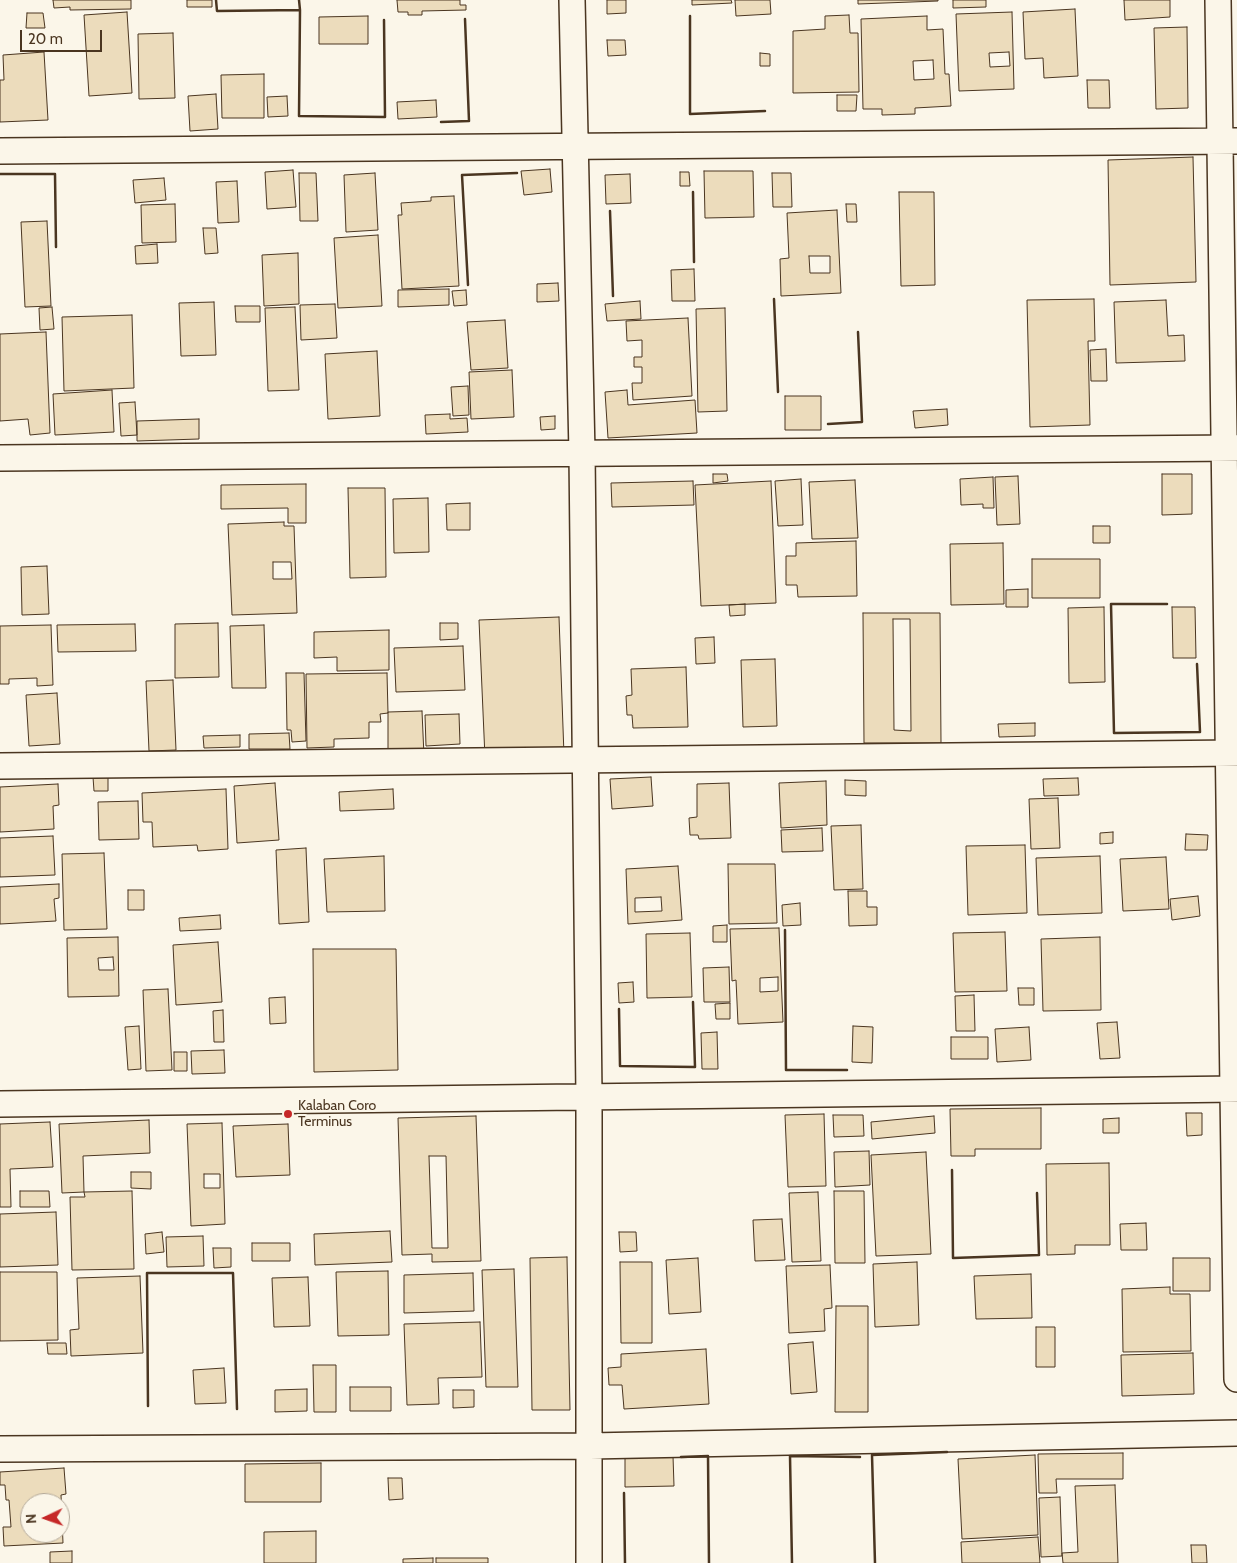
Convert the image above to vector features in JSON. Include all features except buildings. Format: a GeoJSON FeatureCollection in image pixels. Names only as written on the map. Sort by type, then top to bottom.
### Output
{"type":"FeatureCollection","features":[{"type":"Feature","properties":{"kind":"street"},"geometry":{"type":"LineString","coordinates":[[572,0],[582,453],[589,1097],[589,1563]]}},
{"type":"Feature","properties":{"kind":"street"},"geometry":{"type":"LineString","coordinates":[[1218,0],[1228,141],[1237,1380]]}},
{"type":"Feature","properties":{"kind":"street"},"geometry":{"type":"LineString","coordinates":[[0,151],[1228,141]]}},
{"type":"Feature","properties":{"kind":"street"},"geometry":{"type":"LineString","coordinates":[[0,458],[1230,448]]}},
{"type":"Feature","properties":{"kind":"street"},"geometry":{"type":"LineString","coordinates":[[0,766],[1233,753]]}},
{"type":"Feature","properties":{"kind":"street"},"geometry":{"type":"LineString","coordinates":[[0,1104],[1235,1089]]}},
{"type":"Feature","properties":{"kind":"street"},"geometry":{"type":"LineString","coordinates":[[0,1449],[590,1446],[1237,1433]]}},
{"type":"Feature","properties":{"kind":"wall"},"geometry":{"type":"LineString","coordinates":[[216,0],[217,11],[300,10],[299,0]]}},
{"type":"Feature","properties":{"kind":"wall"},"geometry":{"type":"LineString","coordinates":[[300,10],[299,116],[385,117],[384,20]]}},
{"type":"Feature","properties":{"kind":"wall"},"geometry":{"type":"LineString","coordinates":[[690,16],[690,114],[765,111]]}},
{"type":"Feature","properties":{"kind":"wall"},"geometry":{"type":"LineString","coordinates":[[441,122],[469,121],[465,19]]}},
{"type":"Feature","properties":{"kind":"wall"},"geometry":{"type":"LineString","coordinates":[[468,285],[462,175],[517,173]]}},
{"type":"Feature","properties":{"kind":"wall"},"geometry":{"type":"LineString","coordinates":[[0,174],[55,174],[56,247]]}},
{"type":"Feature","properties":{"kind":"wall"},"geometry":{"type":"LineString","coordinates":[[693,192],[694,262]]}},
{"type":"Feature","properties":{"kind":"wall"},"geometry":{"type":"LineString","coordinates":[[610,211],[613,296]]}},
{"type":"Feature","properties":{"kind":"wall"},"geometry":{"type":"LineString","coordinates":[[774,299],[778,392]]}},
{"type":"Feature","properties":{"kind":"wall"},"geometry":{"type":"LineString","coordinates":[[828,424],[862,422],[858,332]]}},
{"type":"Feature","properties":{"kind":"wall"},"geometry":{"type":"LineString","coordinates":[[1167,604],[1111,604],[1114,733],[1200,732],[1197,664]]}},
{"type":"Feature","properties":{"kind":"wall"},"geometry":{"type":"LineString","coordinates":[[785,930],[786,1070],[847,1070]]}},
{"type":"Feature","properties":{"kind":"wall"},"geometry":{"type":"LineString","coordinates":[[619,1009],[620,1066],[695,1067],[693,1002]]}},
{"type":"Feature","properties":{"kind":"wall"},"geometry":{"type":"LineString","coordinates":[[952,1170],[953,1258],[1039,1255],[1037,1193]]}},
{"type":"Feature","properties":{"kind":"wall"},"geometry":{"type":"LineString","coordinates":[[148,1406],[147,1273],[233,1273],[237,1409]]}},
{"type":"Feature","properties":{"kind":"wall"},"geometry":{"type":"LineString","coordinates":[[875,1563],[872,1455],[947,1452]]}},
{"type":"Feature","properties":{"kind":"wall"},"geometry":{"type":"LineString","coordinates":[[681,1457],[708,1456],[709,1563]]}},
{"type":"Feature","properties":{"kind":"wall"},"geometry":{"type":"LineString","coordinates":[[792,1563],[790,1456],[860,1457]]}},
{"type":"Feature","properties":{"kind":"wall"},"geometry":{"type":"LineString","coordinates":[[624,1493],[625,1563]]}},
{"type":"Feature","properties":{"kind":"place","name":"Kalaban Coro Terminus"},"geometry":{"type":"Point","coordinates":[288,1114]}}]}
